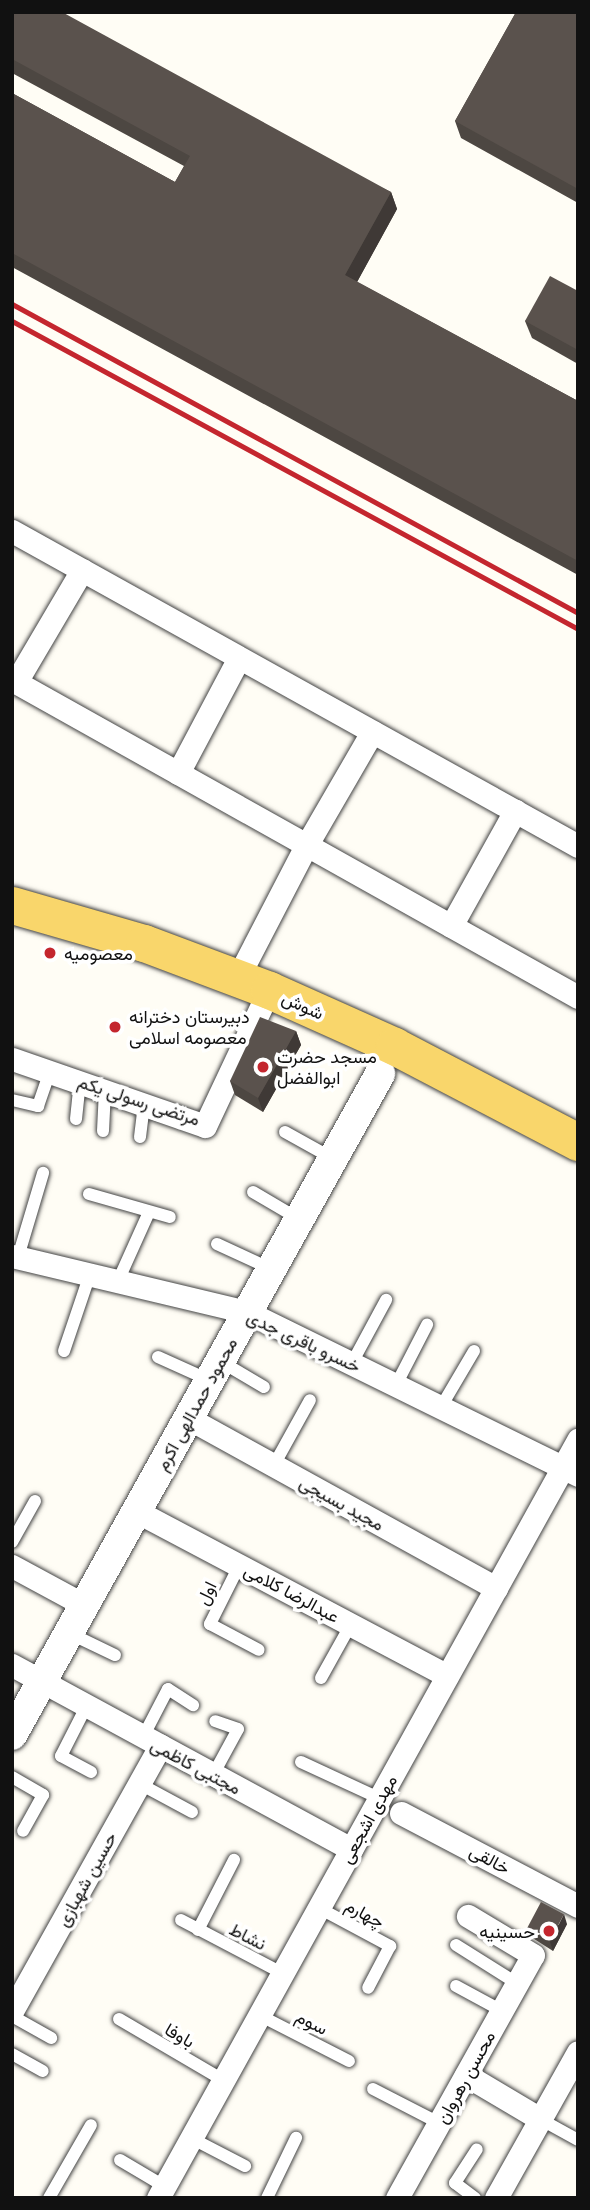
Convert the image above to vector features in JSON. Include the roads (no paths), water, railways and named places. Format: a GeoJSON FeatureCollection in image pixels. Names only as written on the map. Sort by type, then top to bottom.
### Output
{"type":"FeatureCollection","features":[{"type":"Feature","properties":{"kind":"main road","name":"شوش"},"geometry":{"type":"LineString","coordinates":[[12,905],[144,943],[253,983],[394,1046],[578,1142]]}},
{"type":"Feature","properties":{"kind":"street"},"geometry":{"type":"LineString","coordinates":[[12,531],[578,846]]}},
{"type":"Feature","properties":{"kind":"street"},"geometry":{"type":"LineString","coordinates":[[82,570],[14,681],[578,997]]}},
{"type":"Feature","properties":{"kind":"street"},"geometry":{"type":"LineString","coordinates":[[178,773],[239,658]]}},
{"type":"Feature","properties":{"kind":"street"},"geometry":{"type":"LineString","coordinates":[[253,983],[306,846],[372,732]]}},
{"type":"Feature","properties":{"kind":"street"},"geometry":{"type":"LineString","coordinates":[[451,926],[515,811]]}},
{"type":"Feature","properties":{"kind":"street","name":"مرتضی رسولی یکم"},"geometry":{"type":"LineString","coordinates":[[12,1059],[205,1126],[253,983]]}},
{"type":"Feature","properties":{"kind":"street","name":"محمود حمدالهی اکرم"},"geometry":{"type":"LineString","coordinates":[[14,1726],[41,1683],[380,1074]]}},
{"type":"Feature","properties":{"kind":"street","name":"خسرو باقری جدی"},"geometry":{"type":"LineString","coordinates":[[15,1256],[247,1312],[570,1471]]}},
{"type":"Feature","properties":{"kind":"street","name":"مجید بسیجی"},"geometry":{"type":"LineString","coordinates":[[188,1418],[496,1588]]}},
{"type":"Feature","properties":{"kind":"street","name":"مهدی اشجعی"},"geometry":{"type":"LineString","coordinates":[[161,2192],[496,1588],[570,1471],[578,1440]]}},
{"type":"Feature","properties":{"kind":"street","name":"عبدالرضا کلامی"},"geometry":{"type":"LineString","coordinates":[[136,1511],[447,1676]]}},
{"type":"Feature","properties":{"kind":"street"},"geometry":{"type":"LineString","coordinates":[[12,1566],[84,1605]]}},
{"type":"Feature","properties":{"kind":"street","name":"مجتبی کاظمی"},"geometry":{"type":"LineString","coordinates":[[12,1665],[351,1849]]}},
{"type":"Feature","properties":{"kind":"street","name":"حسین شهبازی"},"geometry":{"type":"LineString","coordinates":[[12,2014],[139,1784],[151,1742]]}},
{"type":"Feature","properties":{"kind":"street","name":"خالقی"},"geometry":{"type":"LineString","coordinates":[[401,1813],[578,1906]]}},
{"type":"Feature","properties":{"kind":"street","name":"محسن رهروان"},"geometry":{"type":"LineString","coordinates":[[397,2198],[533,1955],[468,1916]]}},
{"type":"Feature","properties":{"kind":"street"},"geometry":{"type":"LineString","coordinates":[[496,2198],[578,2052]]}},
{"type":"Feature","properties":{"kind":"street"},"geometry":{"type":"LineString","coordinates":[[466,2075],[540,2119]]}},
{"type":"Feature","properties":{"kind":"lane"},"geometry":{"type":"LineString","coordinates":[[12,1100],[38,1106],[50,1072]]}},
{"type":"Feature","properties":{"kind":"lane"},"geometry":{"type":"LineString","coordinates":[[76,1119],[79,1082]]}},
{"type":"Feature","properties":{"kind":"lane"},"geometry":{"type":"LineString","coordinates":[[103,1131],[105,1090]]}},
{"type":"Feature","properties":{"kind":"lane"},"geometry":{"type":"LineString","coordinates":[[141,1137],[144,1104]]}},
{"type":"Feature","properties":{"kind":"lane"},"geometry":{"type":"LineString","coordinates":[[285,1132],[333,1158]]}},
{"type":"Feature","properties":{"kind":"lane"},"geometry":{"type":"LineString","coordinates":[[15,1256],[43,1173]]}},
{"type":"Feature","properties":{"kind":"lane"},"geometry":{"type":"LineString","coordinates":[[253,1192],[299,1219]]}},
{"type":"Feature","properties":{"kind":"lane"},"geometry":{"type":"LineString","coordinates":[[89,1194],[170,1217]]}},
{"type":"Feature","properties":{"kind":"lane"},"geometry":{"type":"LineString","coordinates":[[118,1281],[149,1212]]}},
{"type":"Feature","properties":{"kind":"lane"},"geometry":{"type":"LineString","coordinates":[[217,1244],[271,1269]]}},
{"type":"Feature","properties":{"kind":"lane"},"geometry":{"type":"LineString","coordinates":[[64,1352],[90,1274]]}},
{"type":"Feature","properties":{"kind":"lane"},"geometry":{"type":"LineString","coordinates":[[352,1363],[386,1300]]}},
{"type":"Feature","properties":{"kind":"lane"},"geometry":{"type":"LineString","coordinates":[[396,1385],[427,1325]]}},
{"type":"Feature","properties":{"kind":"lane"},"geometry":{"type":"LineString","coordinates":[[442,1407],[474,1350]]}},
{"type":"Feature","properties":{"kind":"lane"},"geometry":{"type":"LineString","coordinates":[[158,1357],[264,1387]]}},
{"type":"Feature","properties":{"kind":"lane"},"geometry":{"type":"LineString","coordinates":[[274,1465],[310,1400]]}},
{"type":"Feature","properties":{"kind":"lane"},"geometry":{"type":"LineString","coordinates":[[12,1542],[35,1501]]}},
{"type":"Feature","properties":{"kind":"lane","name":"اول"},"geometry":{"type":"LineString","coordinates":[[239,1566],[210,1624],[259,1650]]}},
{"type":"Feature","properties":{"kind":"lane"},"geometry":{"type":"LineString","coordinates":[[321,1678],[351,1625]]}},
{"type":"Feature","properties":{"kind":"lane"},"geometry":{"type":"LineString","coordinates":[[69,1632],[116,1655]]}},
{"type":"Feature","properties":{"kind":"lane"},"geometry":{"type":"LineString","coordinates":[[151,1742],[168,1689],[193,1705]]}},
{"type":"Feature","properties":{"kind":"lane"},"geometry":{"type":"LineString","coordinates":[[86,1707],[61,1756],[91,1772]]}},
{"type":"Feature","properties":{"kind":"lane"},"geometry":{"type":"LineString","coordinates":[[213,1775],[238,1729],[215,1721]]}},
{"type":"Feature","properties":{"kind":"lane"},"geometry":{"type":"LineString","coordinates":[[301,1762],[379,1798]]}},
{"type":"Feature","properties":{"kind":"lane"},"geometry":{"type":"LineString","coordinates":[[12,1777],[43,1795],[23,1831]]}},
{"type":"Feature","properties":{"kind":"lane"},"geometry":{"type":"LineString","coordinates":[[139,1784],[192,1812]]}},
{"type":"Feature","properties":{"kind":"lane"},"geometry":{"type":"LineString","coordinates":[[198,1930],[234,1860]]}},
{"type":"Feature","properties":{"kind":"lane","name":"چهارم"},"geometry":{"type":"LineString","coordinates":[[319,1908],[390,1946],[368,1988]]}},
{"type":"Feature","properties":{"kind":"lane","name":"نشاط"},"geometry":{"type":"LineString","coordinates":[[181,1920],[282,1973]]}},
{"type":"Feature","properties":{"kind":"lane"},"geometry":{"type":"LineString","coordinates":[[456,1945],[517,1984]]}},
{"type":"Feature","properties":{"kind":"lane"},"geometry":{"type":"LineString","coordinates":[[456,1986],[502,2011]]}},
{"type":"Feature","properties":{"kind":"lane"},"geometry":{"type":"LineString","coordinates":[[12,2014],[51,2038]]}},
{"type":"Feature","properties":{"kind":"lane","name":"سوم"},"geometry":{"type":"LineString","coordinates":[[260,2015],[349,2061]]}},
{"type":"Feature","properties":{"kind":"lane","name":"باوفا"},"geometry":{"type":"LineString","coordinates":[[119,2020],[223,2080]]}},
{"type":"Feature","properties":{"kind":"lane"},"geometry":{"type":"LineString","coordinates":[[12,2054],[43,2071]]}},
{"type":"Feature","properties":{"kind":"lane"},"geometry":{"type":"LineString","coordinates":[[373,2089],[439,2123]]}},
{"type":"Feature","properties":{"kind":"lane"},"geometry":{"type":"LineString","coordinates":[[540,2119],[578,2140]]}},
{"type":"Feature","properties":{"kind":"lane"},"geometry":{"type":"LineString","coordinates":[[49,2198],[90,2125]]}},
{"type":"Feature","properties":{"kind":"lane"},"geometry":{"type":"LineString","coordinates":[[191,2138],[245,2166]]}},
{"type":"Feature","properties":{"kind":"lane"},"geometry":{"type":"LineString","coordinates":[[267,2198],[296,2138]]}},
{"type":"Feature","properties":{"kind":"lane"},"geometry":{"type":"LineString","coordinates":[[475,2198],[456,2183],[477,2148]]}},
{"type":"Feature","properties":{"kind":"lane"},"geometry":{"type":"LineString","coordinates":[[120,2160],[161,2192]]}},
{"type":"Feature","properties":{"kind":"railway"},"geometry":{"type":"LineString","coordinates":[[12,304],[578,613]]}},
{"type":"Feature","properties":{"kind":"railway"},"geometry":{"type":"LineString","coordinates":[[12,321],[578,629]]}},
{"type":"Feature","properties":{"kind":"place","name":"معصومیه"},"geometry":{"type":"Point","coordinates":[50,953]}},
{"type":"Feature","properties":{"kind":"place","name":"دبیرستان دخترانه معصومه اسلامی"},"geometry":{"type":"Point","coordinates":[115,1027]}},
{"type":"Feature","properties":{"kind":"place","name":"مسجد حضرت ابوالفضل"},"geometry":{"type":"Point","coordinates":[263,1067]}},
{"type":"Feature","properties":{"kind":"place","name":"حسینیه"},"geometry":{"type":"Point","coordinates":[549,1931]}}]}
